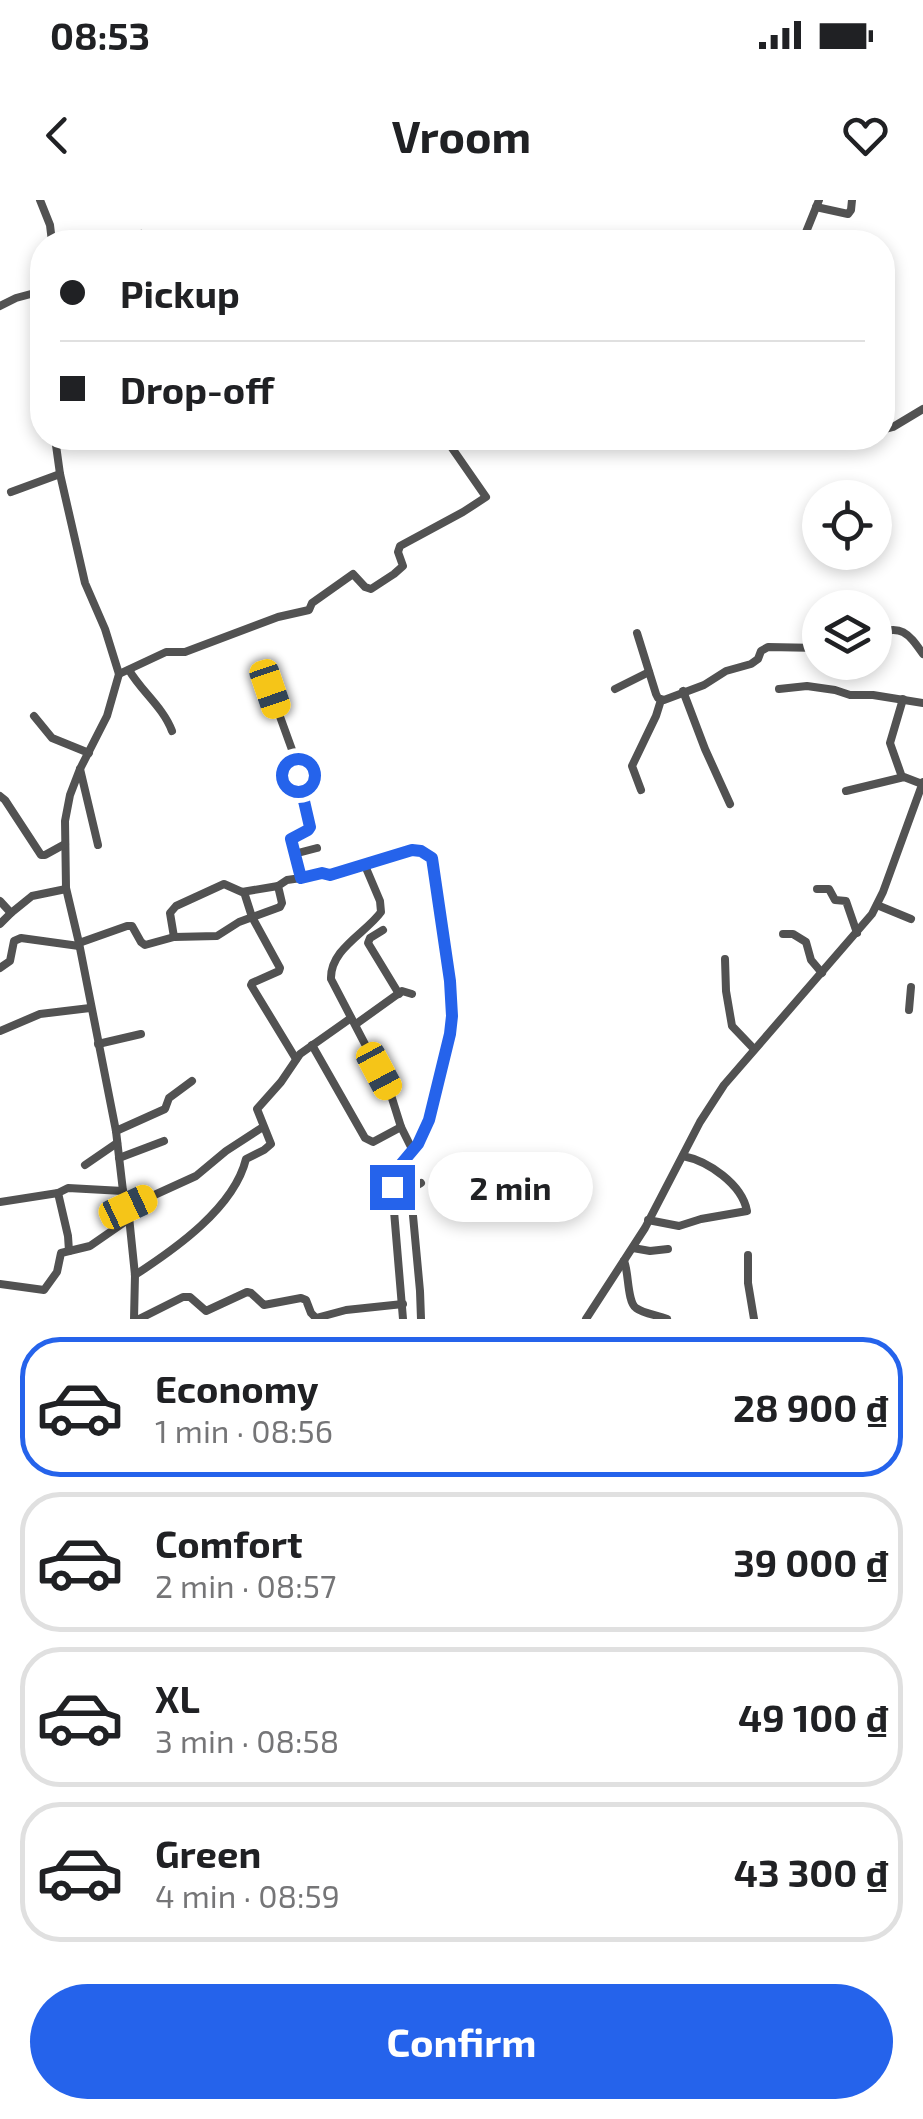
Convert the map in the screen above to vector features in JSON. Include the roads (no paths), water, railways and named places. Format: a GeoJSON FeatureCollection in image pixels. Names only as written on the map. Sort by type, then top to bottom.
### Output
{"type":"FeatureCollection","features":[{"type":"Feature","properties":{"kind":"street"},"geometry":{"type":"LineString","coordinates":[[40,200],[51,230]]}},
{"type":"Feature","properties":{"kind":"street"},"geometry":{"type":"LineString","coordinates":[[807,230],[818,204],[848,214],[852,200]]}},
{"type":"Feature","properties":{"kind":"street"},"geometry":{"type":"LineString","coordinates":[[0,306],[30,294]]}},
{"type":"Feature","properties":{"kind":"street"},"geometry":{"type":"LineString","coordinates":[[895,425],[923,408]]}},
{"type":"Feature","properties":{"kind":"street"},"geometry":{"type":"LineString","coordinates":[[57,450],[86,583],[112,647],[118,674],[107,716],[70,795],[65,820],[66,889],[116,1131],[128,1207],[136,1319],[183,1297],[190,1297],[206,1311],[247,1292],[264,1305],[301,1298],[316,1318],[346,1310],[403,1304]]}},
{"type":"Feature","properties":{"kind":"street"},"geometry":{"type":"LineString","coordinates":[[118,674],[166,652],[185,652],[278,617],[309,610],[312,603],[353,574],[371,589],[394,574],[402,566],[400,546],[486,497],[453,450]]}},
{"type":"Feature","properties":{"kind":"street"},"geometry":{"type":"LineString","coordinates":[[10,492],[60,474]]}},
{"type":"Feature","properties":{"kind":"street"},"geometry":{"type":"LineString","coordinates":[[892,629],[908,636],[923,654]]}},
{"type":"Feature","properties":{"kind":"street"},"geometry":{"type":"LineString","coordinates":[[637,632],[661,700]]}},
{"type":"Feature","properties":{"kind":"street"},"geometry":{"type":"LineString","coordinates":[[661,700],[755,662],[768,647],[802,648]]}},
{"type":"Feature","properties":{"kind":"street"},"geometry":{"type":"LineString","coordinates":[[129,670],[172,732]]}},
{"type":"Feature","properties":{"kind":"street"},"geometry":{"type":"LineString","coordinates":[[615,689],[650,672]]}},
{"type":"Feature","properties":{"kind":"street"},"geometry":{"type":"LineString","coordinates":[[779,688],[807,686],[923,704]]}},
{"type":"Feature","properties":{"kind":"street"},"geometry":{"type":"LineString","coordinates":[[270,689],[298,769],[310,827],[291,839],[301,878]]}},
{"type":"Feature","properties":{"kind":"street"},"geometry":{"type":"LineString","coordinates":[[684,691],[704,749],[730,804]]}},
{"type":"Feature","properties":{"kind":"street"},"geometry":{"type":"LineString","coordinates":[[641,790],[632,766],[661,700]]}},
{"type":"Feature","properties":{"kind":"street"},"geometry":{"type":"LineString","coordinates":[[902,700],[890,742],[902,777]]}},
{"type":"Feature","properties":{"kind":"street"},"geometry":{"type":"LineString","coordinates":[[34,716],[52,738],[89,753]]}},
{"type":"Feature","properties":{"kind":"street"},"geometry":{"type":"LineString","coordinates":[[80,768],[98,845]]}},
{"type":"Feature","properties":{"kind":"street"},"geometry":{"type":"LineString","coordinates":[[586,1319],[632,1248],[710,1105],[754,1049],[857,934],[877,905],[920,800],[922,783],[902,777],[846,791]]}},
{"type":"Feature","properties":{"kind":"street"},"geometry":{"type":"LineString","coordinates":[[0,796],[41,855],[65,844]]}},
{"type":"Feature","properties":{"kind":"street"},"geometry":{"type":"LineString","coordinates":[[294,854],[318,848]]}},
{"type":"Feature","properties":{"kind":"street"},"geometry":{"type":"LineString","coordinates":[[174,938],[170,913],[176,906],[224,884],[244,892],[322,873],[330,875],[412,850],[432,858],[452,1016],[429,1120],[413,1151],[397,1169],[392,1187],[403,1319]]}},
{"type":"Feature","properties":{"kind":"street"},"geometry":{"type":"LineString","coordinates":[[366,868],[381,912],[332,965],[330,979],[390,1092],[413,1151]]}},
{"type":"Feature","properties":{"kind":"street"},"geometry":{"type":"LineString","coordinates":[[0,968],[10,961],[14,941],[27,937],[79,944],[127,926],[132,926],[145,945],[174,938],[216,936],[280,907],[278,886]]}},
{"type":"Feature","properties":{"kind":"street"},"geometry":{"type":"LineString","coordinates":[[0,924],[38,894],[66,889]]}},
{"type":"Feature","properties":{"kind":"street"},"geometry":{"type":"LineString","coordinates":[[817,890],[829,889],[835,900],[846,901],[857,934]]}},
{"type":"Feature","properties":{"kind":"street"},"geometry":{"type":"LineString","coordinates":[[244,892],[252,917],[280,968],[251,986],[296,1058]]}},
{"type":"Feature","properties":{"kind":"street"},"geometry":{"type":"LineString","coordinates":[[0,901],[11,913]]}},
{"type":"Feature","properties":{"kind":"street"},"geometry":{"type":"LineString","coordinates":[[877,905],[911,920]]}},
{"type":"Feature","properties":{"kind":"street"},"geometry":{"type":"LineString","coordinates":[[382,930],[368,944],[398,994]]}},
{"type":"Feature","properties":{"kind":"street"},"geometry":{"type":"LineString","coordinates":[[782,934],[793,934],[806,942],[811,960],[822,973]]}},
{"type":"Feature","properties":{"kind":"street"},"geometry":{"type":"LineString","coordinates":[[724,959],[732,1026],[754,1049]]}},
{"type":"Feature","properties":{"kind":"street"},"geometry":{"type":"LineString","coordinates":[[909,1010],[911,987]]}},
{"type":"Feature","properties":{"kind":"street"},"geometry":{"type":"LineString","coordinates":[[135,1275],[183,1241],[221,1204],[240,1176],[246,1159],[271,1144],[257,1109],[296,1058],[398,994],[412,994]]}},
{"type":"Feature","properties":{"kind":"street"},"geometry":{"type":"LineString","coordinates":[[0,1031],[29,1017],[90,1008]]}},
{"type":"Feature","properties":{"kind":"street"},"geometry":{"type":"LineString","coordinates":[[98,1044],[140,1034]]}},
{"type":"Feature","properties":{"kind":"street"},"geometry":{"type":"LineString","coordinates":[[312,1045],[364,1138],[373,1142],[402,1127]]}},
{"type":"Feature","properties":{"kind":"street"},"geometry":{"type":"LineString","coordinates":[[116,1131],[165,1109],[168,1098],[192,1081]]}},
{"type":"Feature","properties":{"kind":"street"},"geometry":{"type":"LineString","coordinates":[[128,1207],[196,1176],[263,1126]]}},
{"type":"Feature","properties":{"kind":"street"},"geometry":{"type":"LineString","coordinates":[[119,1158],[164,1141]]}},
{"type":"Feature","properties":{"kind":"street"},"geometry":{"type":"LineString","coordinates":[[85,1165],[117,1142]]}},
{"type":"Feature","properties":{"kind":"street"},"geometry":{"type":"LineString","coordinates":[[648,1220],[678,1226],[747,1211],[729,1182],[706,1164],[682,1156]]}},
{"type":"Feature","properties":{"kind":"street"},"geometry":{"type":"LineString","coordinates":[[421,1319],[410,1194],[422,1182]]}},
{"type":"Feature","properties":{"kind":"street"},"geometry":{"type":"LineString","coordinates":[[0,1202],[68,1188],[123,1192]]}},
{"type":"Feature","properties":{"kind":"street"},"geometry":{"type":"LineString","coordinates":[[58,1193],[69,1252]]}},
{"type":"Feature","properties":{"kind":"street"},"geometry":{"type":"LineString","coordinates":[[0,1284],[44,1290],[56,1272],[59,1256],[90,1246],[129,1219]]}},
{"type":"Feature","properties":{"kind":"street"},"geometry":{"type":"LineString","coordinates":[[632,1248],[668,1249]]}},
{"type":"Feature","properties":{"kind":"street"},"geometry":{"type":"LineString","coordinates":[[748,1255],[754,1319]]}},
{"type":"Feature","properties":{"kind":"street"},"geometry":{"type":"LineString","coordinates":[[624,1260],[632,1304],[667,1319]]}}]}
